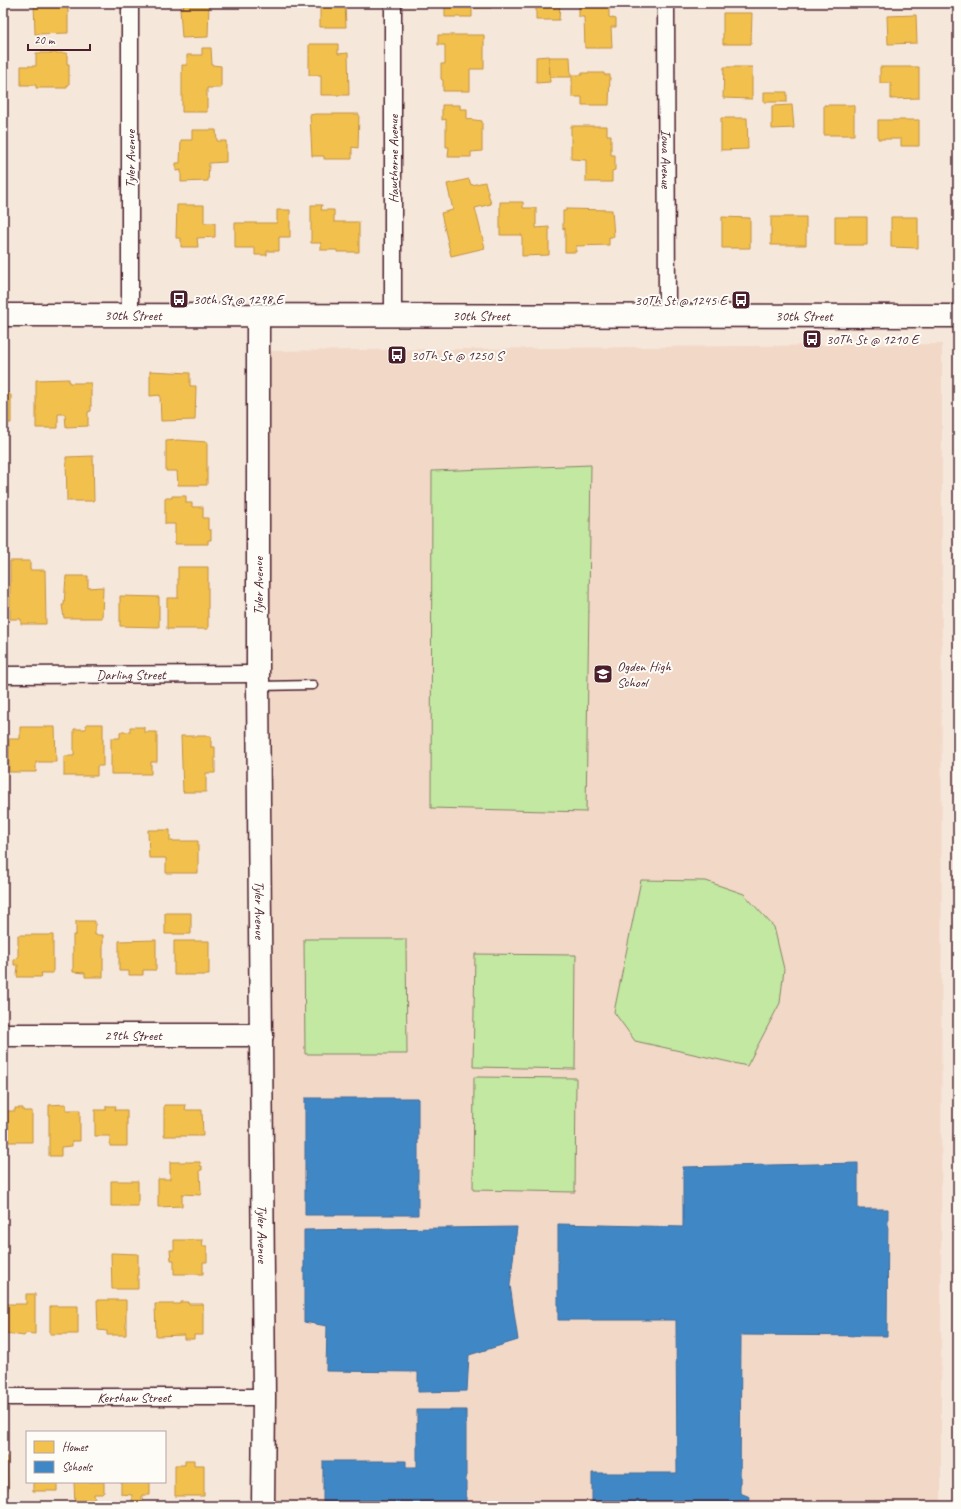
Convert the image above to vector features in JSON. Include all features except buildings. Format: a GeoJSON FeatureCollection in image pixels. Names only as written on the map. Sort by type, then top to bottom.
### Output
{"type":"FeatureCollection","features":[{"type":"Feature","properties":{"kind":"street","name":"Tyler Avenue"},"geometry":{"type":"LineString","coordinates":[[130,3],[130,315]]}},
{"type":"Feature","properties":{"kind":"street","name":"Hawthorne Avenue"},"geometry":{"type":"LineString","coordinates":[[393,3],[393,314]]}},
{"type":"Feature","properties":{"kind":"street","name":"Iowa Avenue"},"geometry":{"type":"LineString","coordinates":[[666,3],[666,314]]}},
{"type":"Feature","properties":{"kind":"street","name":"30th Street"},"geometry":{"type":"LineString","coordinates":[[3,315],[666,314],[958,316]]}},
{"type":"Feature","properties":{"kind":"street","name":"Tyler Avenue"},"geometry":{"type":"LineString","coordinates":[[258,315],[258,680],[262,1035],[264,1397],[263,1506]]}},
{"type":"Feature","properties":{"kind":"street","name":"Darling Street"},"geometry":{"type":"LineString","coordinates":[[3,675],[258,680]]}},
{"type":"Feature","properties":{"kind":"street","name":"29th Street"},"geometry":{"type":"LineString","coordinates":[[3,1035],[262,1035]]}},
{"type":"Feature","properties":{"kind":"street","name":"Kershaw Street"},"geometry":{"type":"LineString","coordinates":[[3,1397],[264,1397]]}},
{"type":"Feature","properties":{"kind":"lane"},"geometry":{"type":"LineString","coordinates":[[258,680],[313,685]]}},
{"type":"Feature","properties":{"kind":"shaded area","name":"Ogden High School"},"geometry":{"type":"Polygon","coordinates":[[[942,344],[941,1506],[269,1506],[264,351],[942,344]]]}},
{"type":"Feature","properties":{"kind":"green space"},"geometry":{"type":"Polygon","coordinates":[[[591,465],[586,812],[431,808],[432,471],[591,465]]]}},
{"type":"Feature","properties":{"kind":"green space"},"geometry":{"type":"Polygon","coordinates":[[[641,880],[706,881],[744,894],[774,927],[784,969],[780,1003],[747,1066],[635,1041],[614,1012],[641,880]]]}},
{"type":"Feature","properties":{"kind":"green space"},"geometry":{"type":"Polygon","coordinates":[[[304,939],[406,939],[407,1054],[305,1054],[304,939]]]}},
{"type":"Feature","properties":{"kind":"green space"},"geometry":{"type":"Polygon","coordinates":[[[475,954],[576,955],[575,1069],[473,1067],[475,954]]]}},
{"type":"Feature","properties":{"kind":"green space"},"geometry":{"type":"Polygon","coordinates":[[[474,1077],[576,1078],[575,1192],[473,1190],[474,1077]]]}},
{"type":"Feature","properties":{"kind":"place","name":"30th St @ 1298 E"},"geometry":{"type":"Point","coordinates":[179,299]}},
{"type":"Feature","properties":{"kind":"place","name":"30Th St @ 1245 E"},"geometry":{"type":"Point","coordinates":[741,300]}},
{"type":"Feature","properties":{"kind":"place","name":"30Th St @ 1210 E"},"geometry":{"type":"Point","coordinates":[812,339]}},
{"type":"Feature","properties":{"kind":"place","name":"30Th St @ 1250 S"},"geometry":{"type":"Point","coordinates":[397,355]}},
{"type":"Feature","properties":{"kind":"place","name":"Ogden High School"},"geometry":{"type":"Point","coordinates":[603,674]}}]}
